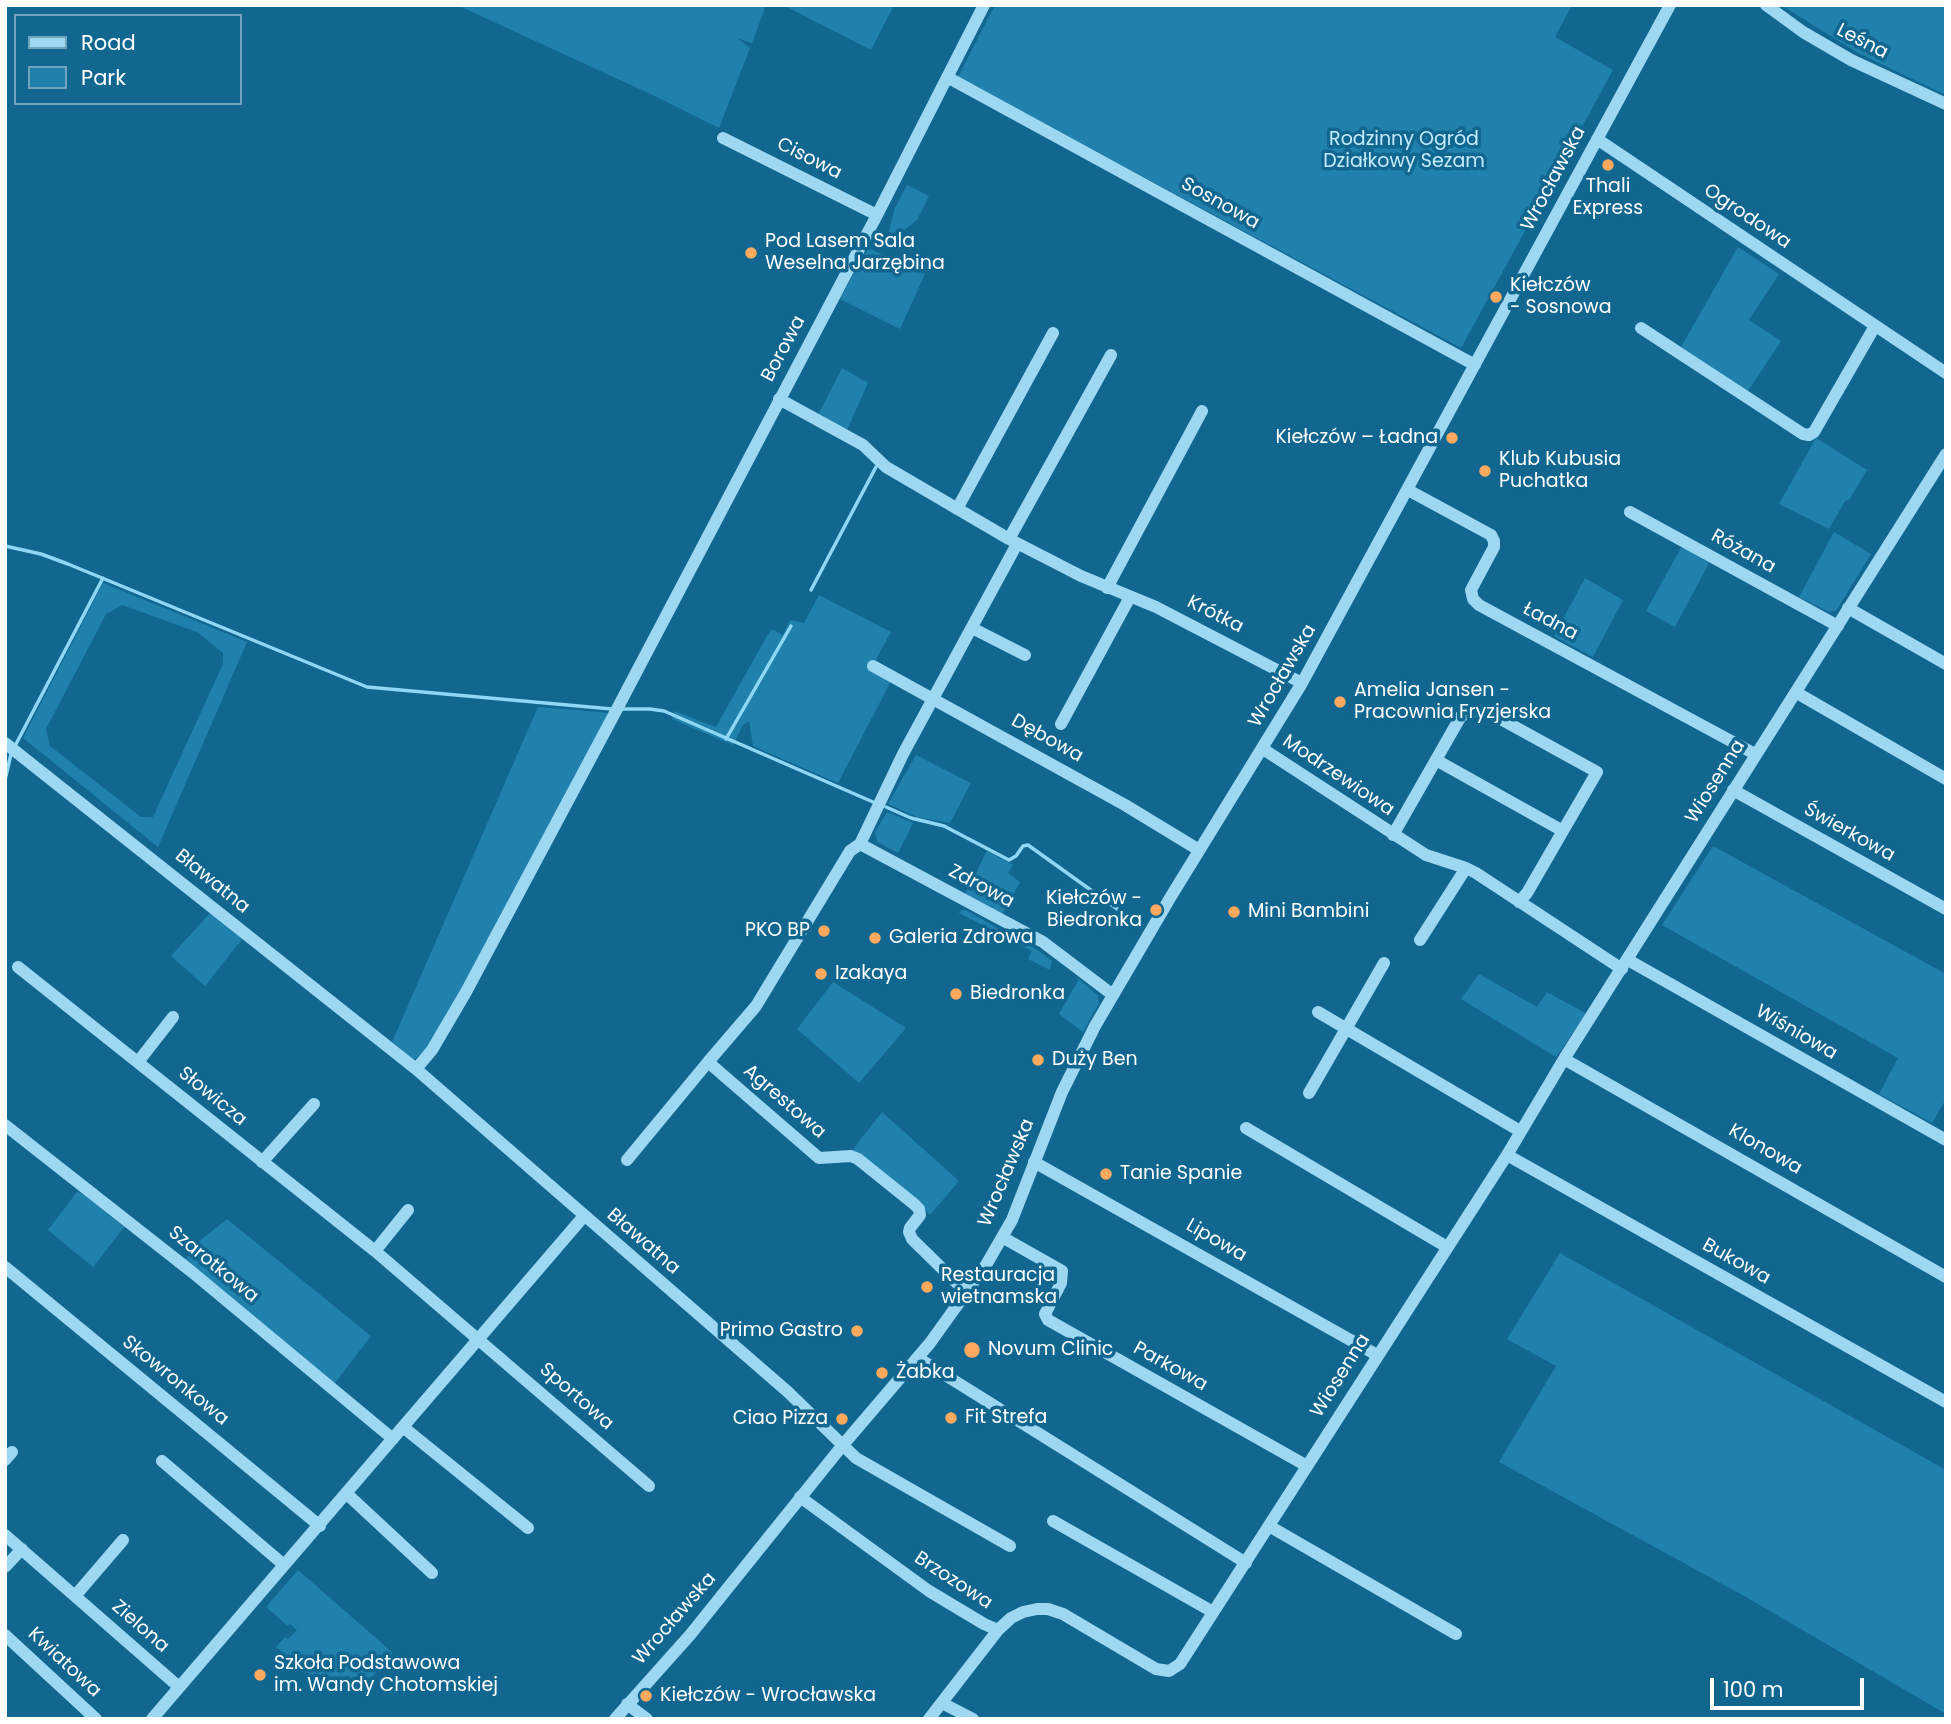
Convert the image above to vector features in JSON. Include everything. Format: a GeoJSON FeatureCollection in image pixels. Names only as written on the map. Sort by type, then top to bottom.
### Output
{"type":"FeatureCollection","features":[{"type":"Feature","properties":{"kind":"street","name":"Borowa"},"geometry":{"type":"LineString","coordinates":[[416,1069],[432,1050],[466,992],[877,215],[984,5]]}},
{"type":"Feature","properties":{"kind":"street","name":"Wrocławska"},"geometry":{"type":"LineString","coordinates":[[615,1719],[704,1619],[800,1497],[918,1357],[967,1293],[1002,1237],[1020,1203],[1066,1083],[1113,995],[1303,683],[1670,5]]}},
{"type":"Feature","properties":{"kind":"street","name":"Leśna"},"geometry":{"type":"LineString","coordinates":[[1766,5],[1803,32],[1851,60],[1946,104]]}},
{"type":"Feature","properties":{"kind":"street","name":"Sosnowa"},"geometry":{"type":"LineString","coordinates":[[947,77],[1475,365]]}},
{"type":"Feature","properties":{"kind":"street","name":"Cisowa"},"geometry":{"type":"LineString","coordinates":[[723,138],[877,215]]}},
{"type":"Feature","properties":{"kind":"street","name":"Ogrodowa"},"geometry":{"type":"LineString","coordinates":[[1597,139],[1946,373]]}},
{"type":"Feature","properties":{"kind":"street"},"geometry":{"type":"LineString","coordinates":[[1641,328],[1803,434],[1809,435],[1814,432],[1875,326]]}},
{"type":"Feature","properties":{"kind":"street"},"geometry":{"type":"LineString","coordinates":[[957,509],[1053,333]]}},
{"type":"Feature","properties":{"kind":"street"},"geometry":{"type":"LineString","coordinates":[[627,1160],[756,1006],[850,851],[860,844],[932,699],[972,628],[1013,541],[1111,355]]}},
{"type":"Feature","properties":{"kind":"street","name":"Krótka"},"geometry":{"type":"LineString","coordinates":[[779,399],[863,445],[886,467],[1013,541],[1107,588],[1218,638],[1303,683]]}},
{"type":"Feature","properties":{"kind":"street"},"geometry":{"type":"LineString","coordinates":[[1107,588],[1202,411]]}},
{"type":"Feature","properties":{"kind":"street","name":"Wiosenna"},"geometry":{"type":"LineString","coordinates":[[1169,1671],[1180,1664],[1507,1155],[1755,754],[1797,693],[1946,454]]}},
{"type":"Feature","properties":{"kind":"street","name":"Ładna"},"geometry":{"type":"LineString","coordinates":[[1408,489],[1491,535],[1494,547],[1471,590],[1473,599],[1479,605],[1755,754]]}},
{"type":"Feature","properties":{"kind":"street","name":"Różana"},"geometry":{"type":"LineString","coordinates":[[1630,512],[1838,625]]}},
{"type":"Feature","properties":{"kind":"street"},"geometry":{"type":"LineString","coordinates":[[1061,724],[1130,597]]}},
{"type":"Feature","properties":{"kind":"street"},"geometry":{"type":"LineString","coordinates":[[1848,608],[1946,664]]}},
{"type":"Feature","properties":{"kind":"street"},"geometry":{"type":"LineString","coordinates":[[972,628],[1026,655]]}},
{"type":"Feature","properties":{"kind":"street","name":"Dębowa"},"geometry":{"type":"LineString","coordinates":[[873,666],[1125,804],[1199,850]]}},
{"type":"Feature","properties":{"kind":"street"},"geometry":{"type":"LineString","coordinates":[[1797,693],[1946,779]]}},
{"type":"Feature","properties":{"kind":"street","name":"Modrzewiowa"},"geometry":{"type":"LineString","coordinates":[[1393,835],[1461,716],[1474,711],[1486,711],[1597,772],[1527,893],[1519,902]]}},
{"type":"Feature","properties":{"kind":"street","name":"Bławatna"},"geometry":{"type":"LineString","coordinates":[[5,743],[416,1069],[788,1392],[842,1446]]}},
{"type":"Feature","properties":{"kind":"street","name":"Modrzewiowa"},"geometry":{"type":"LineString","coordinates":[[1263,749],[1426,855],[1466,868],[1625,964]]}},
{"type":"Feature","properties":{"kind":"street"},"geometry":{"type":"LineString","coordinates":[[1436,760],[1563,831]]}},
{"type":"Feature","properties":{"kind":"street","name":"Świerkowa"},"geometry":{"type":"LineString","coordinates":[[1733,790],[1946,909]]}},
{"type":"Feature","properties":{"kind":"street","name":"Zdrowa"},"geometry":{"type":"LineString","coordinates":[[860,844],[1043,942],[1113,995]]}},
{"type":"Feature","properties":{"kind":"street"},"geometry":{"type":"LineString","coordinates":[[1420,940],[1466,868]]}},
{"type":"Feature","properties":{"kind":"street"},"geometry":{"type":"LineString","coordinates":[[1309,1093],[1384,963]]}},
{"type":"Feature","properties":{"kind":"street","name":"Wiśniowa"},"geometry":{"type":"LineString","coordinates":[[1625,964],[1946,1140]]}},
{"type":"Feature","properties":{"kind":"street","name":"Słowicza"},"geometry":{"type":"LineString","coordinates":[[18,967],[375,1251],[478,1338]]}},
{"type":"Feature","properties":{"kind":"street"},"geometry":{"type":"LineString","coordinates":[[1318,1012],[1520,1131]]}},
{"type":"Feature","properties":{"kind":"street"},"geometry":{"type":"LineString","coordinates":[[138,1062],[173,1017]]}},
{"type":"Feature","properties":{"kind":"street","name":"Klonowa"},"geometry":{"type":"LineString","coordinates":[[1564,1059],[1946,1276]]}},
{"type":"Feature","properties":{"kind":"street","name":"Agrestowa"},"geometry":{"type":"LineString","coordinates":[[708,1062],[819,1158],[850,1156],[858,1159],[914,1204],[920,1215],[910,1228],[912,1239],[967,1293]]}},
{"type":"Feature","properties":{"kind":"street"},"geometry":{"type":"LineString","coordinates":[[262,1162],[314,1104]]}},
{"type":"Feature","properties":{"kind":"street","name":"Szarotkowa"},"geometry":{"type":"LineString","coordinates":[[5,1125],[192,1272],[393,1439]]}},
{"type":"Feature","properties":{"kind":"street"},"geometry":{"type":"LineString","coordinates":[[1245,1128],[1447,1247]]}},
{"type":"Feature","properties":{"kind":"street","name":"Bukowa"},"geometry":{"type":"LineString","coordinates":[[1507,1155],[1946,1402]]}},
{"type":"Feature","properties":{"kind":"street","name":"Lipowa"},"geometry":{"type":"LineString","coordinates":[[1034,1162],[1377,1355]]}},
{"type":"Feature","properties":{"kind":"street"},"geometry":{"type":"LineString","coordinates":[[375,1251],[408,1210]]}},
{"type":"Feature","properties":{"kind":"street"},"geometry":{"type":"LineString","coordinates":[[152,1719],[584,1216]]}},
{"type":"Feature","properties":{"kind":"street","name":"Parkowa"},"geometry":{"type":"LineString","coordinates":[[1002,1237],[1062,1271],[1061,1283],[1045,1314],[1048,1320],[1307,1466]]}},
{"type":"Feature","properties":{"kind":"street","name":"Skowronkowa"},"geometry":{"type":"LineString","coordinates":[[5,1267],[320,1525]]}},
{"type":"Feature","properties":{"kind":"street","name":"Sportowa"},"geometry":{"type":"LineString","coordinates":[[478,1338],[649,1486]]}},
{"type":"Feature","properties":{"kind":"street"},"geometry":{"type":"LineString","coordinates":[[918,1357],[1246,1563]]}},
{"type":"Feature","properties":{"kind":"street"},"geometry":{"type":"LineString","coordinates":[[403,1427],[528,1528]]}},
{"type":"Feature","properties":{"kind":"street"},"geometry":{"type":"LineString","coordinates":[[842,1446],[856,1458],[1010,1546]]}},
{"type":"Feature","properties":{"kind":"street"},"geometry":{"type":"LineString","coordinates":[[162,1461],[284,1565]]}},
{"type":"Feature","properties":{"kind":"street"},"geometry":{"type":"LineString","coordinates":[[347,1494],[432,1573]]}},
{"type":"Feature","properties":{"kind":"street","name":"Brzozowa"},"geometry":{"type":"LineString","coordinates":[[800,1497],[929,1591],[998,1630],[1011,1618],[1023,1612],[1048,1609],[1063,1614],[1156,1669],[1169,1671]]}},
{"type":"Feature","properties":{"kind":"street"},"geometry":{"type":"LineString","coordinates":[[1053,1521],[1213,1612]]}},
{"type":"Feature","properties":{"kind":"street"},"geometry":{"type":"LineString","coordinates":[[1269,1526],[1456,1634]]}},
{"type":"Feature","properties":{"kind":"street","name":"Zielona"},"geometry":{"type":"LineString","coordinates":[[5,1535],[179,1687]]}},
{"type":"Feature","properties":{"kind":"street"},"geometry":{"type":"LineString","coordinates":[[75,1596],[123,1540]]}},
{"type":"Feature","properties":{"kind":"street"},"geometry":{"type":"LineString","coordinates":[[5,1567],[22,1549]]}},
{"type":"Feature","properties":{"kind":"street"},"geometry":{"type":"LineString","coordinates":[[929,1719],[998,1630]]}},
{"type":"Feature","properties":{"kind":"street","name":"Kwiatowa"},"geometry":{"type":"LineString","coordinates":[[5,1635],[96,1719]]}},
{"type":"Feature","properties":{"kind":"street"},"geometry":{"type":"LineString","coordinates":[[942,1703],[972,1719]]}},
{"type":"Feature","properties":{"kind":"street"},"geometry":{"type":"LineString","coordinates":[[627,1704],[647,1719]]}},
{"type":"Feature","properties":{"kind":"green space"},"geometry":{"type":"Polygon","coordinates":[[[457,5],[766,5],[752,43],[737,38],[750,48],[719,128],[457,5]]]}},
{"type":"Feature","properties":{"kind":"green space"},"geometry":{"type":"Polygon","coordinates":[[[783,5],[894,5],[871,50],[783,5]]]}},
{"type":"Feature","properties":{"kind":"green space","name":"Rodzinny Ogród Działkowy Sezam"},"geometry":{"type":"Polygon","coordinates":[[[995,5],[1572,5],[1555,37],[1613,70],[1461,348],[958,77],[995,5]]]}},
{"type":"Feature","properties":{"kind":"green space"},"geometry":{"type":"Polygon","coordinates":[[[1781,5],[1946,5],[1946,95],[1858,53],[1781,5]]]}},
{"type":"Feature","properties":{"kind":"green space"},"geometry":{"type":"Polygon","coordinates":[[[907,185],[929,196],[917,220],[897,236],[889,232],[894,210],[907,185]]]}},
{"type":"Feature","properties":{"kind":"green space"},"geometry":{"type":"Polygon","coordinates":[[[1738,247],[1779,274],[1749,320],[1781,341],[1748,391],[1681,347],[1738,247]]]}},
{"type":"Feature","properties":{"kind":"green space"},"geometry":{"type":"Polygon","coordinates":[[[868,248],[925,274],[900,329],[840,299],[868,248]]]}},
{"type":"Feature","properties":{"kind":"green space"},"geometry":{"type":"Polygon","coordinates":[[[842,368],[868,383],[847,430],[818,415],[842,368]]]}},
{"type":"Feature","properties":{"kind":"green space"},"geometry":{"type":"Polygon","coordinates":[[[1816,438],[1867,470],[1829,529],[1779,504],[1816,438]]]}},
{"type":"Feature","properties":{"kind":"green space"},"geometry":{"type":"Polygon","coordinates":[[[1834,532],[1871,554],[1836,611],[1829,612],[1799,597],[1834,532]]]}},
{"type":"Feature","properties":{"kind":"green space"},"geometry":{"type":"Polygon","coordinates":[[[1682,546],[1709,563],[1675,627],[1646,611],[1682,546]]]}},
{"type":"Feature","properties":{"kind":"green space"},"geometry":{"type":"Polygon","coordinates":[[[1585,578],[1623,600],[1593,657],[1554,636],[1585,578]]]}},
{"type":"Feature","properties":{"kind":"green space"},"geometry":{"type":"Polygon","coordinates":[[[103,583],[247,642],[158,847],[23,738],[103,583]],[[122,605],[106,614],[46,729],[50,746],[141,817],[153,817],[223,664],[223,653],[197,632],[122,605]]]}},
{"type":"Feature","properties":{"kind":"green space"},"geometry":{"type":"Polygon","coordinates":[[[819,595],[891,632],[870,670],[891,681],[838,783],[753,746],[749,721],[743,725],[733,745],[672,719],[674,711],[716,727],[772,629],[783,635],[790,620],[804,623],[819,595]]]}},
{"type":"Feature","properties":{"kind":"green space"},"geometry":{"type":"Polygon","coordinates":[[[538,707],[611,713],[434,1041],[414,1060],[392,1042],[538,707]]]}},
{"type":"Feature","properties":{"kind":"green space"},"geometry":{"type":"Polygon","coordinates":[[[916,755],[971,783],[950,823],[917,817],[888,804],[916,755]]]}},
{"type":"Feature","properties":{"kind":"green space"},"geometry":{"type":"Polygon","coordinates":[[[887,812],[913,823],[898,853],[877,842],[875,832],[887,812]]]}},
{"type":"Feature","properties":{"kind":"green space"},"geometry":{"type":"Polygon","coordinates":[[[1713,846],[1946,974],[1946,1099],[1932,1123],[1879,1094],[1898,1058],[1662,925],[1713,846]]]}},
{"type":"Feature","properties":{"kind":"green space"},"geometry":{"type":"Polygon","coordinates":[[[987,851],[1013,865],[1008,873],[1020,882],[1002,914],[965,894],[987,851]]]}},
{"type":"Feature","properties":{"kind":"green space"},"geometry":{"type":"Polygon","coordinates":[[[961,910],[1036,949],[1052,961],[1050,970],[1028,959],[1032,951],[959,913],[961,910]]]}},
{"type":"Feature","properties":{"kind":"green space"},"geometry":{"type":"Polygon","coordinates":[[[211,912],[243,938],[205,986],[171,956],[211,912]]]}},
{"type":"Feature","properties":{"kind":"green space"},"geometry":{"type":"Polygon","coordinates":[[[1479,974],[1537,1007],[1547,992],[1587,1014],[1556,1057],[1461,999],[1479,974]]]}},
{"type":"Feature","properties":{"kind":"green space"},"geometry":{"type":"Polygon","coordinates":[[[1079,979],[1098,996],[1099,1003],[1083,1032],[1059,1014],[1079,979]]]}},
{"type":"Feature","properties":{"kind":"green space"},"geometry":{"type":"Polygon","coordinates":[[[833,982],[906,1028],[859,1083],[797,1029],[833,982]]]}},
{"type":"Feature","properties":{"kind":"green space"},"geometry":{"type":"Polygon","coordinates":[[[882,1112],[959,1181],[930,1215],[853,1149],[882,1112]]]}},
{"type":"Feature","properties":{"kind":"green space"},"geometry":{"type":"Polygon","coordinates":[[[77,1192],[124,1227],[93,1267],[48,1230],[77,1192]]]}},
{"type":"Feature","properties":{"kind":"green space"},"geometry":{"type":"Polygon","coordinates":[[[227,1219],[371,1336],[335,1383],[184,1262],[196,1244],[227,1219]]]}},
{"type":"Feature","properties":{"kind":"green space"},"geometry":{"type":"Polygon","coordinates":[[[1560,1253],[1946,1470],[1946,1714],[1746,1597],[1499,1462],[1556,1366],[1507,1339],[1560,1253]]]}},
{"type":"Feature","properties":{"kind":"green space"},"geometry":{"type":"Polygon","coordinates":[[[298,1570],[393,1653],[362,1688],[348,1675],[331,1692],[276,1647],[285,1637],[288,1639],[297,1630],[290,1624],[288,1626],[266,1607],[298,1570]]]}},
{"type":"Feature","properties":{"kind":"waterway"},"geometry":{"type":"LineString","coordinates":[[811,590],[876,467]]}},
{"type":"Feature","properties":{"kind":"waterway"},"geometry":{"type":"LineString","coordinates":[[5,546],[41,554],[68,564],[367,687],[612,709]]}},
{"type":"Feature","properties":{"kind":"waterway"},"geometry":{"type":"LineString","coordinates":[[16,744],[103,578]]}},
{"type":"Feature","properties":{"kind":"waterway"},"geometry":{"type":"LineString","coordinates":[[726,739],[791,626]]}},
{"type":"Feature","properties":{"kind":"waterway"},"geometry":{"type":"LineString","coordinates":[[622,709],[664,711],[873,802]]}},
{"type":"Feature","properties":{"kind":"waterway"},"geometry":{"type":"LineString","coordinates":[[5,780],[11,754]]}},
{"type":"Feature","properties":{"kind":"waterway"},"geometry":{"type":"LineString","coordinates":[[886,807],[911,818],[944,826],[1009,860],[1016,856],[1023,846],[1028,845],[1134,921]]}},
{"type":"Feature","properties":{"kind":"place","name":"Thali Express"},"geometry":{"type":"Point","coordinates":[1608,165]}},
{"type":"Feature","properties":{"kind":"place","name":"Pod Lasem Sala Weselna Jarzębina"},"geometry":{"type":"Point","coordinates":[751,253]}},
{"type":"Feature","properties":{"kind":"place","name":"Kiełczów - Sosnowa"},"geometry":{"type":"Point","coordinates":[1496,297]}},
{"type":"Feature","properties":{"kind":"place","name":"Kiełczów – Ładna"},"geometry":{"type":"Point","coordinates":[1452,438]}},
{"type":"Feature","properties":{"kind":"place","name":"Klub Kubusia Puchatka"},"geometry":{"type":"Point","coordinates":[1485,471]}},
{"type":"Feature","properties":{"kind":"place","name":"Amelia Jansen - Pracownia Fryzjerska"},"geometry":{"type":"Point","coordinates":[1340,702]}},
{"type":"Feature","properties":{"kind":"place","name":"Kiełczów - Biedronka"},"geometry":{"type":"Point","coordinates":[1156,910]}},
{"type":"Feature","properties":{"kind":"place","name":"Mini Bambini"},"geometry":{"type":"Point","coordinates":[1234,912]}},
{"type":"Feature","properties":{"kind":"place","name":"PKO BP"},"geometry":{"type":"Point","coordinates":[824,931]}},
{"type":"Feature","properties":{"kind":"place","name":"Galeria Zdrowa"},"geometry":{"type":"Point","coordinates":[875,938]}},
{"type":"Feature","properties":{"kind":"place","name":"Izakaya"},"geometry":{"type":"Point","coordinates":[821,974]}},
{"type":"Feature","properties":{"kind":"place","name":"Biedronka"},"geometry":{"type":"Point","coordinates":[956,994]}},
{"type":"Feature","properties":{"kind":"place","name":"Duży Ben"},"geometry":{"type":"Point","coordinates":[1038,1060]}},
{"type":"Feature","properties":{"kind":"place","name":"Tanie Spanie"},"geometry":{"type":"Point","coordinates":[1106,1174]}},
{"type":"Feature","properties":{"kind":"place","name":"Restauracja wietnamska"},"geometry":{"type":"Point","coordinates":[927,1287]}},
{"type":"Feature","properties":{"kind":"place","name":"Primo Gastro"},"geometry":{"type":"Point","coordinates":[857,1331]}},
{"type":"Feature","properties":{"kind":"place","name":"Novum Clinic"},"geometry":{"type":"Point","coordinates":[972,1350]}},
{"type":"Feature","properties":{"kind":"place","name":"Żabka"},"geometry":{"type":"Point","coordinates":[882,1373]}},
{"type":"Feature","properties":{"kind":"place","name":"Fit Strefa"},"geometry":{"type":"Point","coordinates":[951,1418]}},
{"type":"Feature","properties":{"kind":"place","name":"Ciao Pizza"},"geometry":{"type":"Point","coordinates":[842,1419]}},
{"type":"Feature","properties":{"kind":"place","name":"Szkoła Podstawowa im. Wandy Chotomskiej"},"geometry":{"type":"Point","coordinates":[260,1675]}},
{"type":"Feature","properties":{"kind":"place","name":"Kiełczów - Wrocławska"},"geometry":{"type":"Point","coordinates":[646,1696]}}]}
